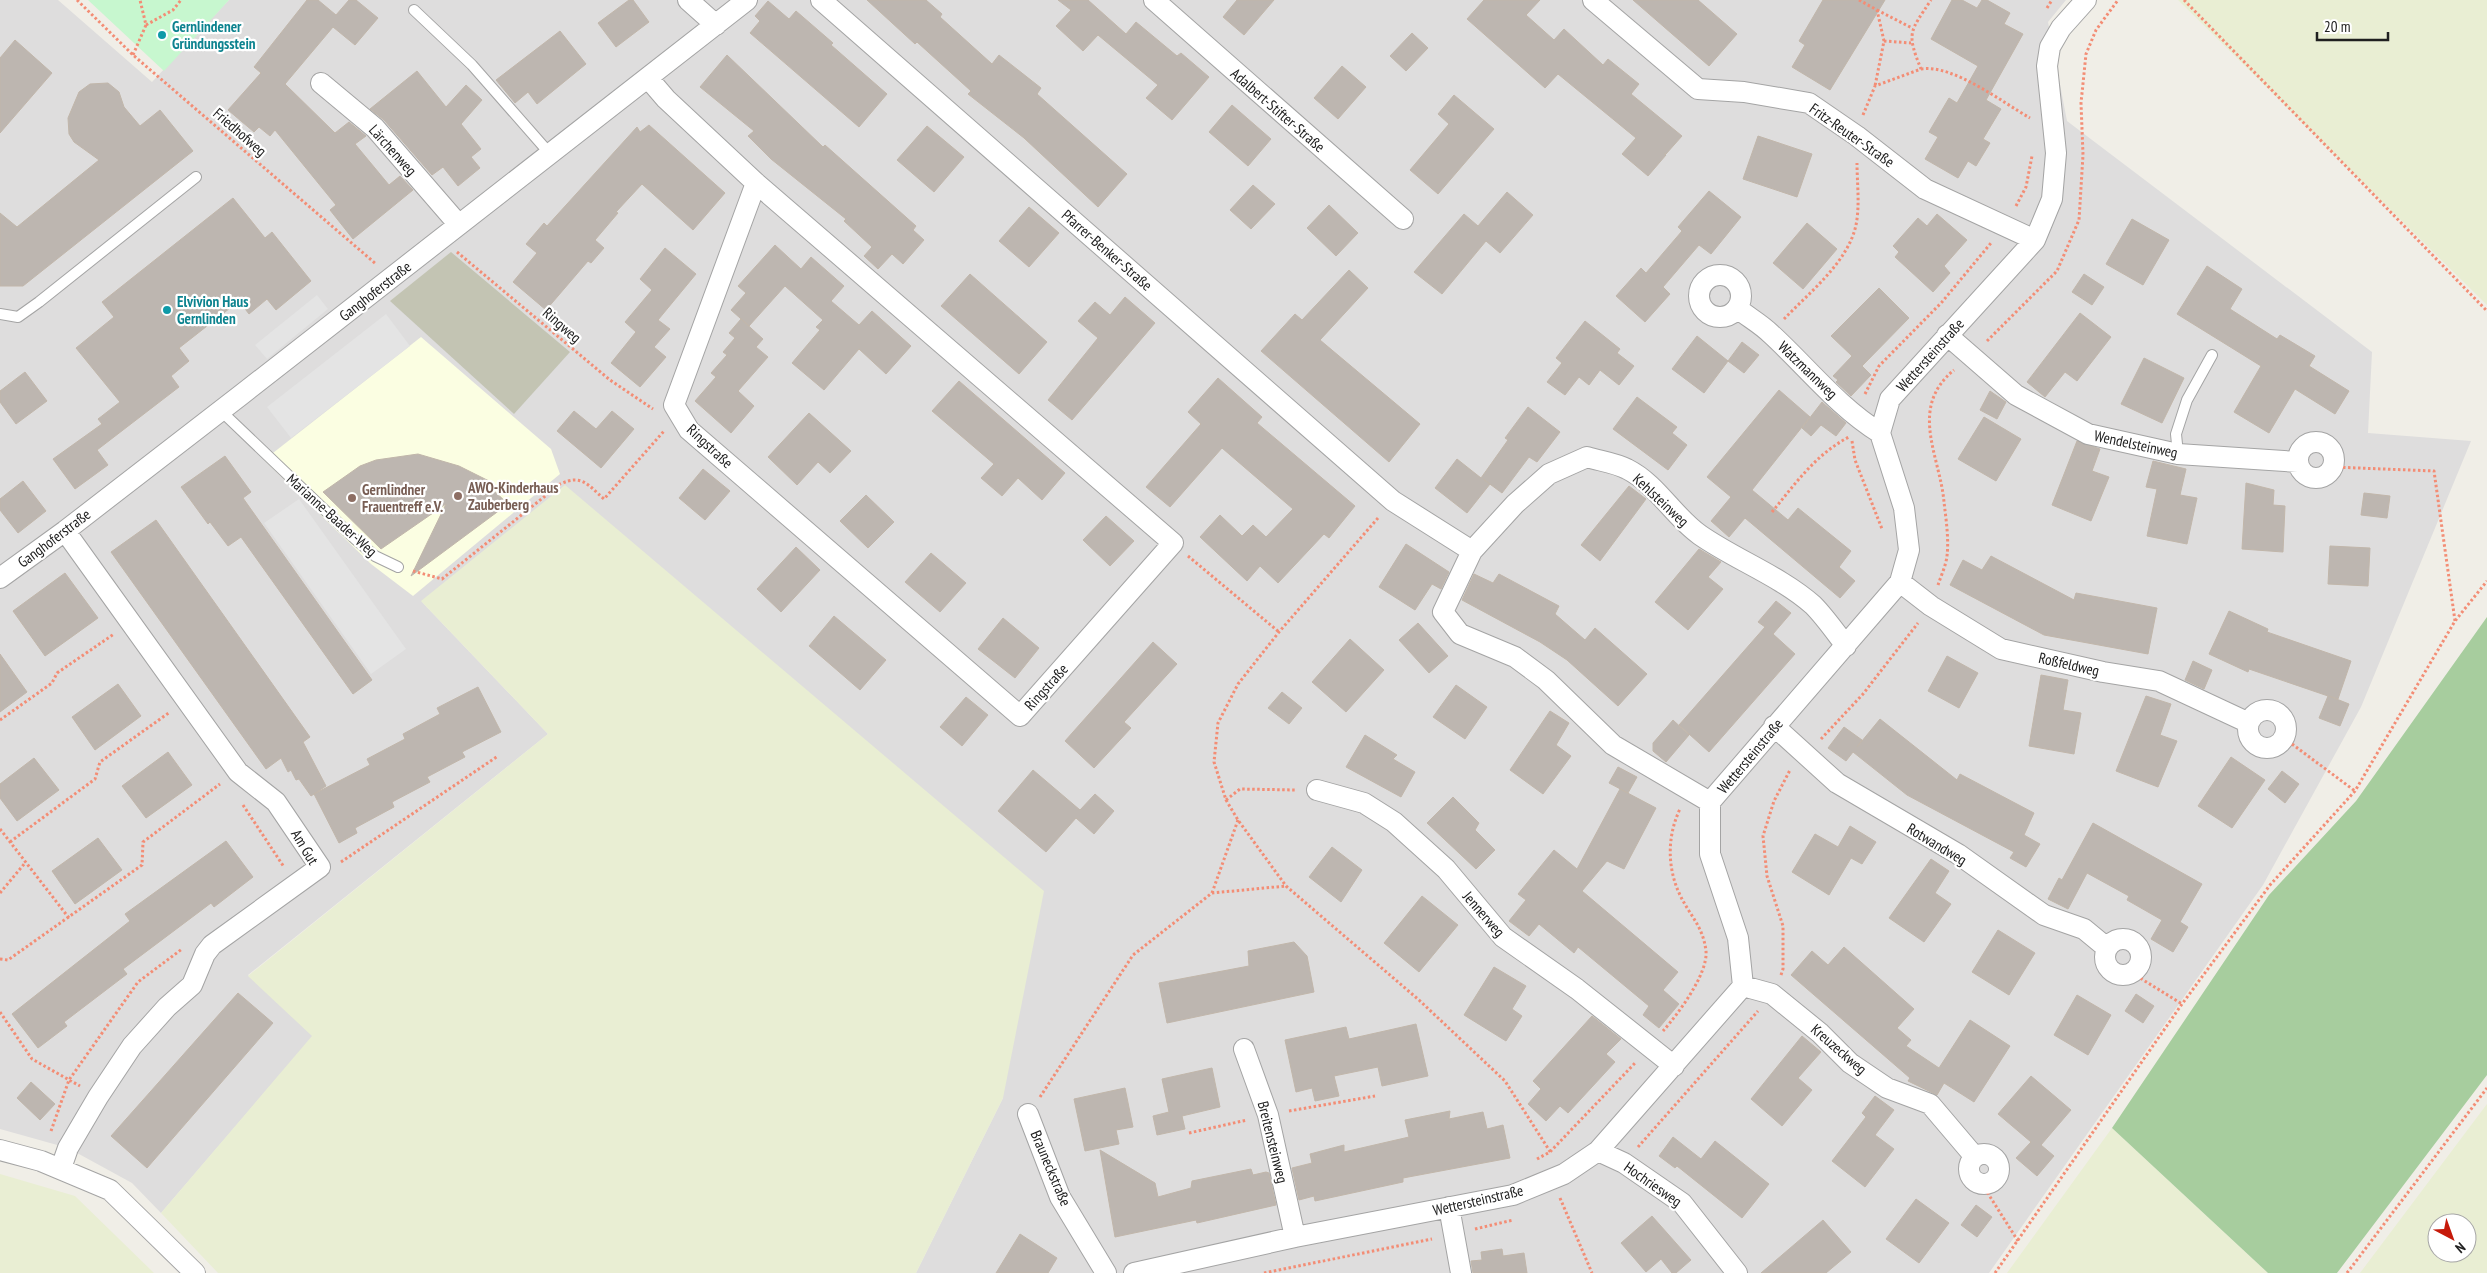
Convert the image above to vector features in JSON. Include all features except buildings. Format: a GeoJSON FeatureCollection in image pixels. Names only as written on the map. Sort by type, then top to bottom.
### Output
{"type":"FeatureCollection","features":[{"type":"Feature","properties":{"kind":"street"},"geometry":{"type":"LineString","coordinates":[[688,0],[716,25]]}},
{"type":"Feature","properties":{"kind":"street","name":"Ganghoferstraße"},"geometry":{"type":"LineString","coordinates":[[0,578],[65,531],[551,155],[747,0]]}},
{"type":"Feature","properties":{"kind":"street","name":"Pfarrer-Benker-Straße"},"geometry":{"type":"LineString","coordinates":[[821,0],[1393,501]]}},
{"type":"Feature","properties":{"kind":"street","name":"Adalbert-Stifter-Straße"},"geometry":{"type":"LineString","coordinates":[[1154,0],[1403,219]]}},
{"type":"Feature","properties":{"kind":"street","name":"Fritz-Reuter-Straße"},"geometry":{"type":"LineString","coordinates":[[1593,0],[1698,88],[1744,92],[1808,103],[1857,136],[1925,189],[2035,240]]}},
{"type":"Feature","properties":{"kind":"street","name":"Wettersteinstraße"},"geometry":{"type":"LineString","coordinates":[[1134,1273],[1295,1238],[1513,1195],[1564,1174],[1598,1151],[1743,986],[1738,938],[1710,854],[1710,802],[1900,582],[1909,550],[1904,508],[1880,432],[1890,399],[2035,240],[2052,199],[2056,153],[2047,66],[2050,47],[2061,28],[2086,0]]}},
{"type":"Feature","properties":{"kind":"street"},"geometry":{"type":"LineString","coordinates":[[648,78],[666,99],[756,183],[1173,543]]}},
{"type":"Feature","properties":{"kind":"street","name":"Lärchenweg"},"geometry":{"type":"LineString","coordinates":[[320,83],[375,128],[452,231]]}},
{"type":"Feature","properties":{"kind":"street"},"geometry":{"type":"LineString","coordinates":[[674,405],[756,183]]}},
{"type":"Feature","properties":{"kind":"street","name":"Watzmannweg"},"geometry":{"type":"LineString","coordinates":[[1737,308],[1770,333],[1855,415],[1880,432]]}},
{"type":"Feature","properties":{"kind":"street","name":"Wendelsteinweg"},"geometry":{"type":"LineString","coordinates":[[1947,335],[2016,396],[2088,434],[2178,454],[2298,462]]}},
{"type":"Feature","properties":{"kind":"street","name":"Ringstraße"},"geometry":{"type":"LineString","coordinates":[[674,405],[689,430],[1020,716],[1173,543]]}},
{"type":"Feature","properties":{"kind":"street"},"geometry":{"type":"LineString","coordinates":[[2313,442],[2319,442],[2330,448],[2334,460],[2333,467],[2326,475],[2316,478],[2304,474],[2298,462],[2303,447],[2313,442]]}},
{"type":"Feature","properties":{"kind":"street","name":"Kehlsteinweg"},"geometry":{"type":"LineString","coordinates":[[1710,802],[1613,746],[1546,680],[1515,657],[1460,634],[1444,612],[1472,551],[1515,504],[1549,474],[1587,457],[1627,469],[1656,490],[1676,514],[1698,534],[1732,556],[1769,575],[1813,606],[1846,646]]}},
{"type":"Feature","properties":{"kind":"street"},"geometry":{"type":"LineString","coordinates":[[1393,501],[1472,551]]}},
{"type":"Feature","properties":{"kind":"street","name":"Am Gut"},"geometry":{"type":"LineString","coordinates":[[61,1168],[68,1148],[98,1097],[132,1046],[167,1007],[192,984],[205,954],[212,945],[320,867],[276,802],[238,772],[65,531]]}},
{"type":"Feature","properties":{"kind":"street","name":"Roßfeldweg"},"geometry":{"type":"LineString","coordinates":[[1900,582],[1931,606],[2001,649],[2103,672],[2160,681],[2248,723]]}},
{"type":"Feature","properties":{"kind":"street"},"geometry":{"type":"LineString","coordinates":[[2266,709],[2273,710],[2278,713],[2286,724],[2284,738],[2274,747],[2260,747],[2250,739],[2248,723],[2257,712],[2266,709]]}},
{"type":"Feature","properties":{"kind":"street","name":"Rotwandweg"},"geometry":{"type":"LineString","coordinates":[[1774,726],[1837,783],[1958,854],[2044,915],[2084,929],[2107,948]]}},
{"type":"Feature","properties":{"kind":"street","name":"Jennerweg"},"geometry":{"type":"LineString","coordinates":[[1317,790],[1364,803],[1394,822],[1446,869],[1503,937],[1577,989],[1674,1066]]}},
{"type":"Feature","properties":{"kind":"street"},"geometry":{"type":"LineString","coordinates":[[2122,938],[2128,939],[2137,945],[2142,954],[2141,961],[2132,973],[2125,975],[2112,972],[2105,962],[2107,948],[2112,942],[2122,938]]}},
{"type":"Feature","properties":{"kind":"street","name":"Kreuzeckweg"},"geometry":{"type":"LineString","coordinates":[[1743,986],[1772,994],[1820,1033],[1850,1063],[1887,1088],[1930,1104],[1975,1157],[1988,1155],[1994,1158],[1999,1166],[1997,1176],[1994,1180],[1982,1184]]}},
{"type":"Feature","properties":{"kind":"street","name":"Breitensteinweg"},"geometry":{"type":"LineString","coordinates":[[1244,1049],[1268,1115],[1295,1238]]}},
{"type":"Feature","properties":{"kind":"street","name":"Brauneckstraße"},"geometry":{"type":"LineString","coordinates":[[1028,1114],[1060,1197],[1106,1273]]}},
{"type":"Feature","properties":{"kind":"street"},"geometry":{"type":"LineString","coordinates":[[0,1150],[61,1168],[110,1190],[195,1273]]}},
{"type":"Feature","properties":{"kind":"street","name":"Hochriesweg"},"geometry":{"type":"LineString","coordinates":[[1598,1151],[1624,1163],[1682,1203],[1738,1273]]}},
{"type":"Feature","properties":{"kind":"street"},"geometry":{"type":"LineString","coordinates":[[1449,1207],[1461,1273]]}},
{"type":"Feature","properties":{"kind":"lane"},"geometry":{"type":"LineString","coordinates":[[414,10],[472,65],[551,155]]}},
{"type":"Feature","properties":{"kind":"lane"},"geometry":{"type":"LineString","coordinates":[[0,314],[18,316],[39,302],[196,177]]}},
{"type":"Feature","properties":{"kind":"lane"},"geometry":{"type":"LineString","coordinates":[[2178,454],[2176,434],[2187,400],[2212,355]]}},
{"type":"Feature","properties":{"kind":"lane","name":"Marianne-Baader-Weg"},"geometry":{"type":"LineString","coordinates":[[220,410],[356,540],[375,556],[398,568]]}},
{"type":"Feature","properties":{"kind":"path","name":"Friedhofweg"},"geometry":{"type":"LineString","coordinates":[[77,0],[133,55],[392,277]]}},
{"type":"Feature","properties":{"kind":"path"},"geometry":{"type":"LineString","coordinates":[[140,0],[146,25]]}},
{"type":"Feature","properties":{"kind":"path"},"geometry":{"type":"LineString","coordinates":[[133,55],[146,25],[172,10],[181,0]]}},
{"type":"Feature","properties":{"kind":"path"},"geometry":{"type":"LineString","coordinates":[[1859,0],[1912,28]]}},
{"type":"Feature","properties":{"kind":"path"},"geometry":{"type":"LineString","coordinates":[[2184,0],[2487,311]]}},
{"type":"Feature","properties":{"kind":"path"},"geometry":{"type":"LineString","coordinates":[[1875,86],[1884,42],[1877,10]]}},
{"type":"Feature","properties":{"kind":"path"},"geometry":{"type":"LineString","coordinates":[[1884,42],[1911,43]]}},
{"type":"Feature","properties":{"kind":"path"},"geometry":{"type":"LineString","coordinates":[[1921,69],[1929,68],[1955,74],[2033,120]]}},
{"type":"Feature","properties":{"kind":"path","name":"Ringweg"},"geometry":{"type":"LineString","coordinates":[[452,231],[454,249],[610,380],[658,412],[674,405]]}},
{"type":"Feature","properties":{"kind":"path"},"geometry":{"type":"LineString","coordinates":[[398,568],[442,579],[560,484],[572,478],[583,481],[604,499],[670,425],[674,405]]}},
{"type":"Feature","properties":{"kind":"path"},"geometry":{"type":"LineString","coordinates":[[1772,512],[1811,465],[1833,445],[1851,436],[1855,415]]}},
{"type":"Feature","properties":{"kind":"path"},"geometry":{"type":"LineString","coordinates":[[2333,467],[2434,471],[2455,621]]}},
{"type":"Feature","properties":{"kind":"path"},"geometry":{"type":"LineString","coordinates":[[1393,501],[1279,632],[1238,684],[1218,723],[1214,762],[1226,800],[1238,820],[1286,886],[1419,1000],[1505,1081],[1564,1174]]}},
{"type":"Feature","properties":{"kind":"path"},"geometry":{"type":"LineString","coordinates":[[1173,543],[1279,632]]}},
{"type":"Feature","properties":{"kind":"path"},"geometry":{"type":"LineString","coordinates":[[1996,1273],[2182,1004],[2270,885],[2355,791],[2455,621],[2487,581]]}},
{"type":"Feature","properties":{"kind":"path"},"geometry":{"type":"LineString","coordinates":[[0,720],[52,684],[57,673],[132,623]]}},
{"type":"Feature","properties":{"kind":"path"},"geometry":{"type":"LineString","coordinates":[[10,842],[95,779],[100,762],[187,700]]}},
{"type":"Feature","properties":{"kind":"path"},"geometry":{"type":"LineString","coordinates":[[2284,738],[2355,791]]}},
{"type":"Feature","properties":{"kind":"path"},"geometry":{"type":"LineString","coordinates":[[320,867],[339,864],[498,756]]}},
{"type":"Feature","properties":{"kind":"path"},"geometry":{"type":"LineString","coordinates":[[0,959],[8,960],[142,865],[143,842],[238,772]]}},
{"type":"Feature","properties":{"kind":"path"},"geometry":{"type":"LineString","coordinates":[[1226,800],[1240,789],[1317,790]]}},
{"type":"Feature","properties":{"kind":"path"},"geometry":{"type":"LineString","coordinates":[[241,803],[295,884]]}},
{"type":"Feature","properties":{"kind":"path"},"geometry":{"type":"LineString","coordinates":[[1028,1114],[1133,955],[1212,893],[1238,820]]}},
{"type":"Feature","properties":{"kind":"path"},"geometry":{"type":"LineString","coordinates":[[0,829],[68,918]]}},
{"type":"Feature","properties":{"kind":"path"},"geometry":{"type":"LineString","coordinates":[[0,893],[25,863]]}},
{"type":"Feature","properties":{"kind":"path"},"geometry":{"type":"LineString","coordinates":[[1212,893],[1286,886]]}},
{"type":"Feature","properties":{"kind":"path"},"geometry":{"type":"LineString","coordinates":[[2132,973],[2182,1004]]}},
{"type":"Feature","properties":{"kind":"path"},"geometry":{"type":"LineString","coordinates":[[0,1012],[32,1059],[98,1097]]}},
{"type":"Feature","properties":{"kind":"path"},"geometry":{"type":"LineString","coordinates":[[2347,1273],[2487,1088]]}},
{"type":"Feature","properties":{"kind":"path"},"geometry":{"type":"LineString","coordinates":[[1982,1184],[2018,1241]]}},
{"type":"Feature","properties":{"kind":"path"},"geometry":{"type":"LineString","coordinates":[[1560,1198],[1592,1273]]}},
{"type":"Feature","properties":{"kind":"shaded area"},"geometry":{"type":"Polygon","coordinates":[[[0,0],[58,0],[152,82],[229,0],[2066,0],[2048,22],[2067,121],[2372,352],[2368,433],[2471,441],[2361,707],[2263,885],[1989,1273],[916,1273],[1003,1098],[421,601],[548,734],[248,975],[313,1036],[161,1213],[132,1183],[68,1148],[0,1129],[0,0]]]}},
{"type":"Feature","properties":{"kind":"shaded area"},"geometry":{"type":"Polygon","coordinates":[[[2178,0],[2487,0],[2487,305],[2178,0]]]}},
{"type":"Feature","properties":{"kind":"shaded area"},"geometry":{"type":"Polygon","coordinates":[[[451,252],[570,352],[514,414],[390,301],[451,252]]]}},
{"type":"Feature","properties":{"kind":"shaded area"},"geometry":{"type":"Polygon","coordinates":[[[317,295],[328,309],[267,359],[255,345],[317,295]]]}},
{"type":"Feature","properties":{"kind":"shaded area"},"geometry":{"type":"Polygon","coordinates":[[[386,314],[410,346],[291,438],[267,407],[386,314]]]}},
{"type":"Feature","properties":{"kind":"shaded area"},"geometry":{"type":"Polygon","coordinates":[[[421,337],[551,449],[560,474],[413,596],[371,564],[264,460],[421,337]]]}},
{"type":"Feature","properties":{"kind":"shaded area"},"geometry":{"type":"Polygon","coordinates":[[[565,485],[1044,891],[1003,1098],[916,1273],[218,1273],[161,1213],[312,1036],[248,976],[548,734],[421,601],[565,485]]]}},
{"type":"Feature","properties":{"kind":"shaded area"},"geometry":{"type":"Polygon","coordinates":[[[299,499],[406,649],[371,674],[264,523],[299,499]]]}},
{"type":"Feature","properties":{"kind":"shaded area"},"geometry":{"type":"Polygon","coordinates":[[[2487,1104],[2487,1273],[2360,1273],[2487,1104]]]}},
{"type":"Feature","properties":{"kind":"shaded area"},"geometry":{"type":"Polygon","coordinates":[[[2112,1128],[2268,1273],[2007,1273],[2112,1128]]]}},
{"type":"Feature","properties":{"kind":"shaded area"},"geometry":{"type":"Polygon","coordinates":[[[0,1174],[75,1196],[154,1273],[0,1273],[0,1174]]]}},
{"type":"Feature","properties":{"kind":"green space"},"geometry":{"type":"Polygon","coordinates":[[[88,0],[229,0],[164,71],[88,0]]]}},
{"type":"Feature","properties":{"kind":"green space"},"geometry":{"type":"Polygon","coordinates":[[[2487,617],[2487,1075],[2337,1273],[2268,1273],[2112,1128],[2269,895],[2356,801],[2487,617]]]}},
{"type":"Feature","properties":{"kind":"place","name":"Gernlindener Gründungsstein"},"geometry":{"type":"Point","coordinates":[162,35]}},
{"type":"Feature","properties":{"kind":"place","name":"Elvivion Haus Gernlinden"},"geometry":{"type":"Point","coordinates":[167,310]}},
{"type":"Feature","properties":{"kind":"place","name":"AWO-Kinderhaus Zauberberg"},"geometry":{"type":"Point","coordinates":[458,496]}},
{"type":"Feature","properties":{"kind":"place","name":"Gernlindner Frauentreff e.V."},"geometry":{"type":"Point","coordinates":[352,498]}}]}
